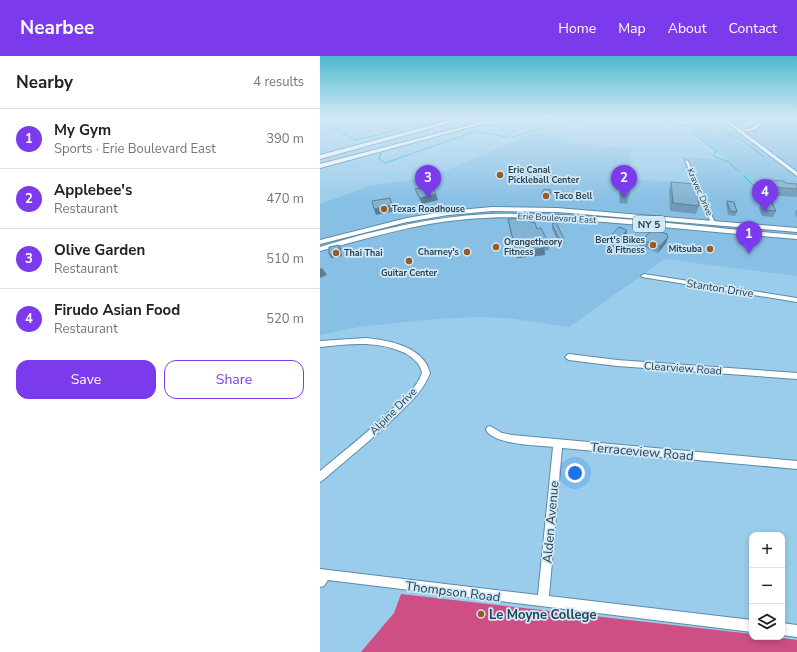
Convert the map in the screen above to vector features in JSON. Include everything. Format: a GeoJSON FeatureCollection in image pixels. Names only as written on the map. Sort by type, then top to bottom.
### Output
{"type":"FeatureCollection","features":[{"type":"Feature","properties":{"kind":"highway"},"geometry":{"type":"LineString","coordinates":[[320,155],[356,145]]}},
{"type":"Feature","properties":{"kind":"highway"},"geometry":{"type":"LineString","coordinates":[[320,155],[361,145]]}},
{"type":"Feature","properties":{"kind":"highway"},"geometry":{"type":"LineString","coordinates":[[320,164],[383,145]]}},
{"type":"Feature","properties":{"kind":"highway"},"geometry":{"type":"LineString","coordinates":[[320,164],[396,145]]}},
{"type":"Feature","properties":{"kind":"main road"},"geometry":{"type":"LineString","coordinates":[[758,145],[797,174]]}},
{"type":"Feature","properties":{"kind":"main road","name":"Erie Boulevard East"},"geometry":{"type":"LineString","coordinates":[[320,249],[361,237],[419,224],[501,212],[551,209],[797,230]]}},
{"type":"Feature","properties":{"kind":"main road","name":"Erie Boulevard East"},"geometry":{"type":"LineString","coordinates":[[320,242],[384,224],[466,211],[565,217],[797,237]]}},
{"type":"Feature","properties":{"kind":"street","name":"Kravec Drive"},"geometry":{"type":"LineString","coordinates":[[686,161],[713,223]]}},
{"type":"Feature","properties":{"kind":"street","name":"Stanton Drive"},"geometry":{"type":"LineString","coordinates":[[644,276],[797,300]]}},
{"type":"Feature","properties":{"kind":"street","name":"Alpine Drive"},"geometry":{"type":"LineString","coordinates":[[320,344],[366,340],[389,343],[415,355],[421,361],[426,373],[413,393],[395,412],[320,477]]}},
{"type":"Feature","properties":{"kind":"street","name":"Clearview Road"},"geometry":{"type":"LineString","coordinates":[[569,357],[617,363],[797,376]]}},
{"type":"Feature","properties":{"kind":"street","name":"Terraceview Road"},"geometry":{"type":"LineString","coordinates":[[490,430],[500,436],[512,439],[797,465]]}},
{"type":"Feature","properties":{"kind":"street","name":"Alden Avenue"},"geometry":{"type":"LineString","coordinates":[[543,602],[558,443]]}},
{"type":"Feature","properties":{"kind":"street","name":"Thompson Road"},"geometry":{"type":"LineString","coordinates":[[322,577],[749,626]]}},
{"type":"Feature","properties":{"kind":"street"},"geometry":{"type":"LineString","coordinates":[[785,629],[797,631]]}},
{"type":"Feature","properties":{"kind":"shaded area"},"geometry":{"type":"Polygon","coordinates":[[[506,145],[579,145],[632,148],[629,179],[691,183],[682,157],[728,160],[709,145],[797,145],[797,276],[665,259],[569,327],[508,318],[475,317],[435,319],[358,327],[320,335],[320,204],[369,186],[434,176],[506,145]]]}},
{"type":"Feature","properties":{"kind":"shaded area","name":"Le Moyne College"},"geometry":{"type":"Polygon","coordinates":[[[401,594],[749,634],[749,640],[785,640],[785,638],[797,640],[797,652],[361,652],[394,613],[401,594]]]}},
{"type":"Feature","properties":{"kind":"building"},"geometry":{"type":"Polygon","coordinates":[[[768,180],[797,184],[797,189],[772,187],[768,180]]]}},
{"type":"Feature","properties":{"kind":"building"},"geometry":{"type":"Polygon","coordinates":[[[671,182],[696,184],[699,206],[673,203],[671,182]]]}},
{"type":"Feature","properties":{"kind":"building"},"geometry":{"type":"Polygon","coordinates":[[[432,186],[436,194],[420,198],[415,189],[432,186]]]}},
{"type":"Feature","properties":{"kind":"building"},"geometry":{"type":"Polygon","coordinates":[[[621,186],[630,187],[629,195],[620,195],[621,186]]]}},
{"type":"Feature","properties":{"kind":"building"},"geometry":{"type":"Polygon","coordinates":[[[544,189],[551,190],[549,195],[541,195],[544,189]]]}},
{"type":"Feature","properties":{"kind":"building"},"geometry":{"type":"Polygon","coordinates":[[[390,198],[392,205],[374,209],[372,201],[390,198]]]}},
{"type":"Feature","properties":{"kind":"building"},"geometry":{"type":"Polygon","coordinates":[[[765,200],[771,201],[776,211],[765,210],[761,202],[766,203],[765,200]]]}},
{"type":"Feature","properties":{"kind":"building"},"geometry":{"type":"Polygon","coordinates":[[[727,201],[734,202],[737,212],[730,211],[727,201]]]}},
{"type":"Feature","properties":{"kind":"building"},"geometry":{"type":"Polygon","coordinates":[[[518,218],[535,223],[537,229],[541,228],[549,244],[543,245],[544,248],[516,252],[508,219],[518,218]]]}},
{"type":"Feature","properties":{"kind":"building"},"geometry":{"type":"Polygon","coordinates":[[[556,222],[564,239],[559,239],[552,224],[556,222]]]}},
{"type":"Feature","properties":{"kind":"building"},"geometry":{"type":"Polygon","coordinates":[[[619,227],[627,230],[616,243],[607,240],[619,227]]]}},
{"type":"Feature","properties":{"kind":"building"},"geometry":{"type":"Polygon","coordinates":[[[655,230],[667,234],[668,237],[660,246],[642,240],[651,231],[655,230]]]}},
{"type":"Feature","properties":{"kind":"building"},"geometry":{"type":"Polygon","coordinates":[[[339,245],[339,252],[329,254],[329,247],[339,245]]]}},
{"type":"Feature","properties":{"kind":"waterway"},"geometry":{"type":"LineString","coordinates":[[381,153],[379,159],[385,163],[437,145]]}},
{"type":"Feature","properties":{"kind":"waterway"},"geometry":{"type":"LineString","coordinates":[[708,145],[716,151],[713,156],[729,162],[739,172]]}},
{"type":"Feature","properties":{"kind":"waterway"},"geometry":{"type":"LineString","coordinates":[[748,145],[763,156]]}},
{"type":"Feature","properties":{"kind":"waterway"},"geometry":{"type":"LineString","coordinates":[[744,176],[758,190]]}},
{"type":"Feature","properties":{"kind":"place","name":"Erie Canal Pickleball Center"},"geometry":{"type":"Point","coordinates":[500,175]}},
{"type":"Feature","properties":{"kind":"place","name":"Taco Bell"},"geometry":{"type":"Point","coordinates":[546,196]}},
{"type":"Feature","properties":{"kind":"place","name":"Olive Garden"},"geometry":{"type":"Point","coordinates":[428,198]}},
{"type":"Feature","properties":{"kind":"place","name":"Applebee's"},"geometry":{"type":"Point","coordinates":[624,198]}},
{"type":"Feature","properties":{"kind":"place","name":"Texas Roadhouse"},"geometry":{"type":"Point","coordinates":[384,209]}},
{"type":"Feature","properties":{"kind":"place","name":"Firudo Asian Food"},"geometry":{"type":"Point","coordinates":[765,212]}},
{"type":"Feature","properties":{"kind":"place","name":"Bert's Bikes & Fitness"},"geometry":{"type":"Point","coordinates":[653,245]}},
{"type":"Feature","properties":{"kind":"place","name":"Orangetheory Fitness"},"geometry":{"type":"Point","coordinates":[496,247]}},
{"type":"Feature","properties":{"kind":"place","name":"Mitsuba"},"geometry":{"type":"Point","coordinates":[710,249]}},
{"type":"Feature","properties":{"kind":"place","name":"Charney's"},"geometry":{"type":"Point","coordinates":[467,252]}},
{"type":"Feature","properties":{"kind":"place","name":"Thai Thai"},"geometry":{"type":"Point","coordinates":[336,253]}},
{"type":"Feature","properties":{"kind":"place","name":"My Gym"},"geometry":{"type":"Point","coordinates":[749,254]}},
{"type":"Feature","properties":{"kind":"place","name":"Guitar Center"},"geometry":{"type":"Point","coordinates":[409,261]}},
{"type":"Feature","properties":{"kind":"place","name":"Le Moyne College"},"geometry":{"type":"Point","coordinates":[481,614]}}]}
